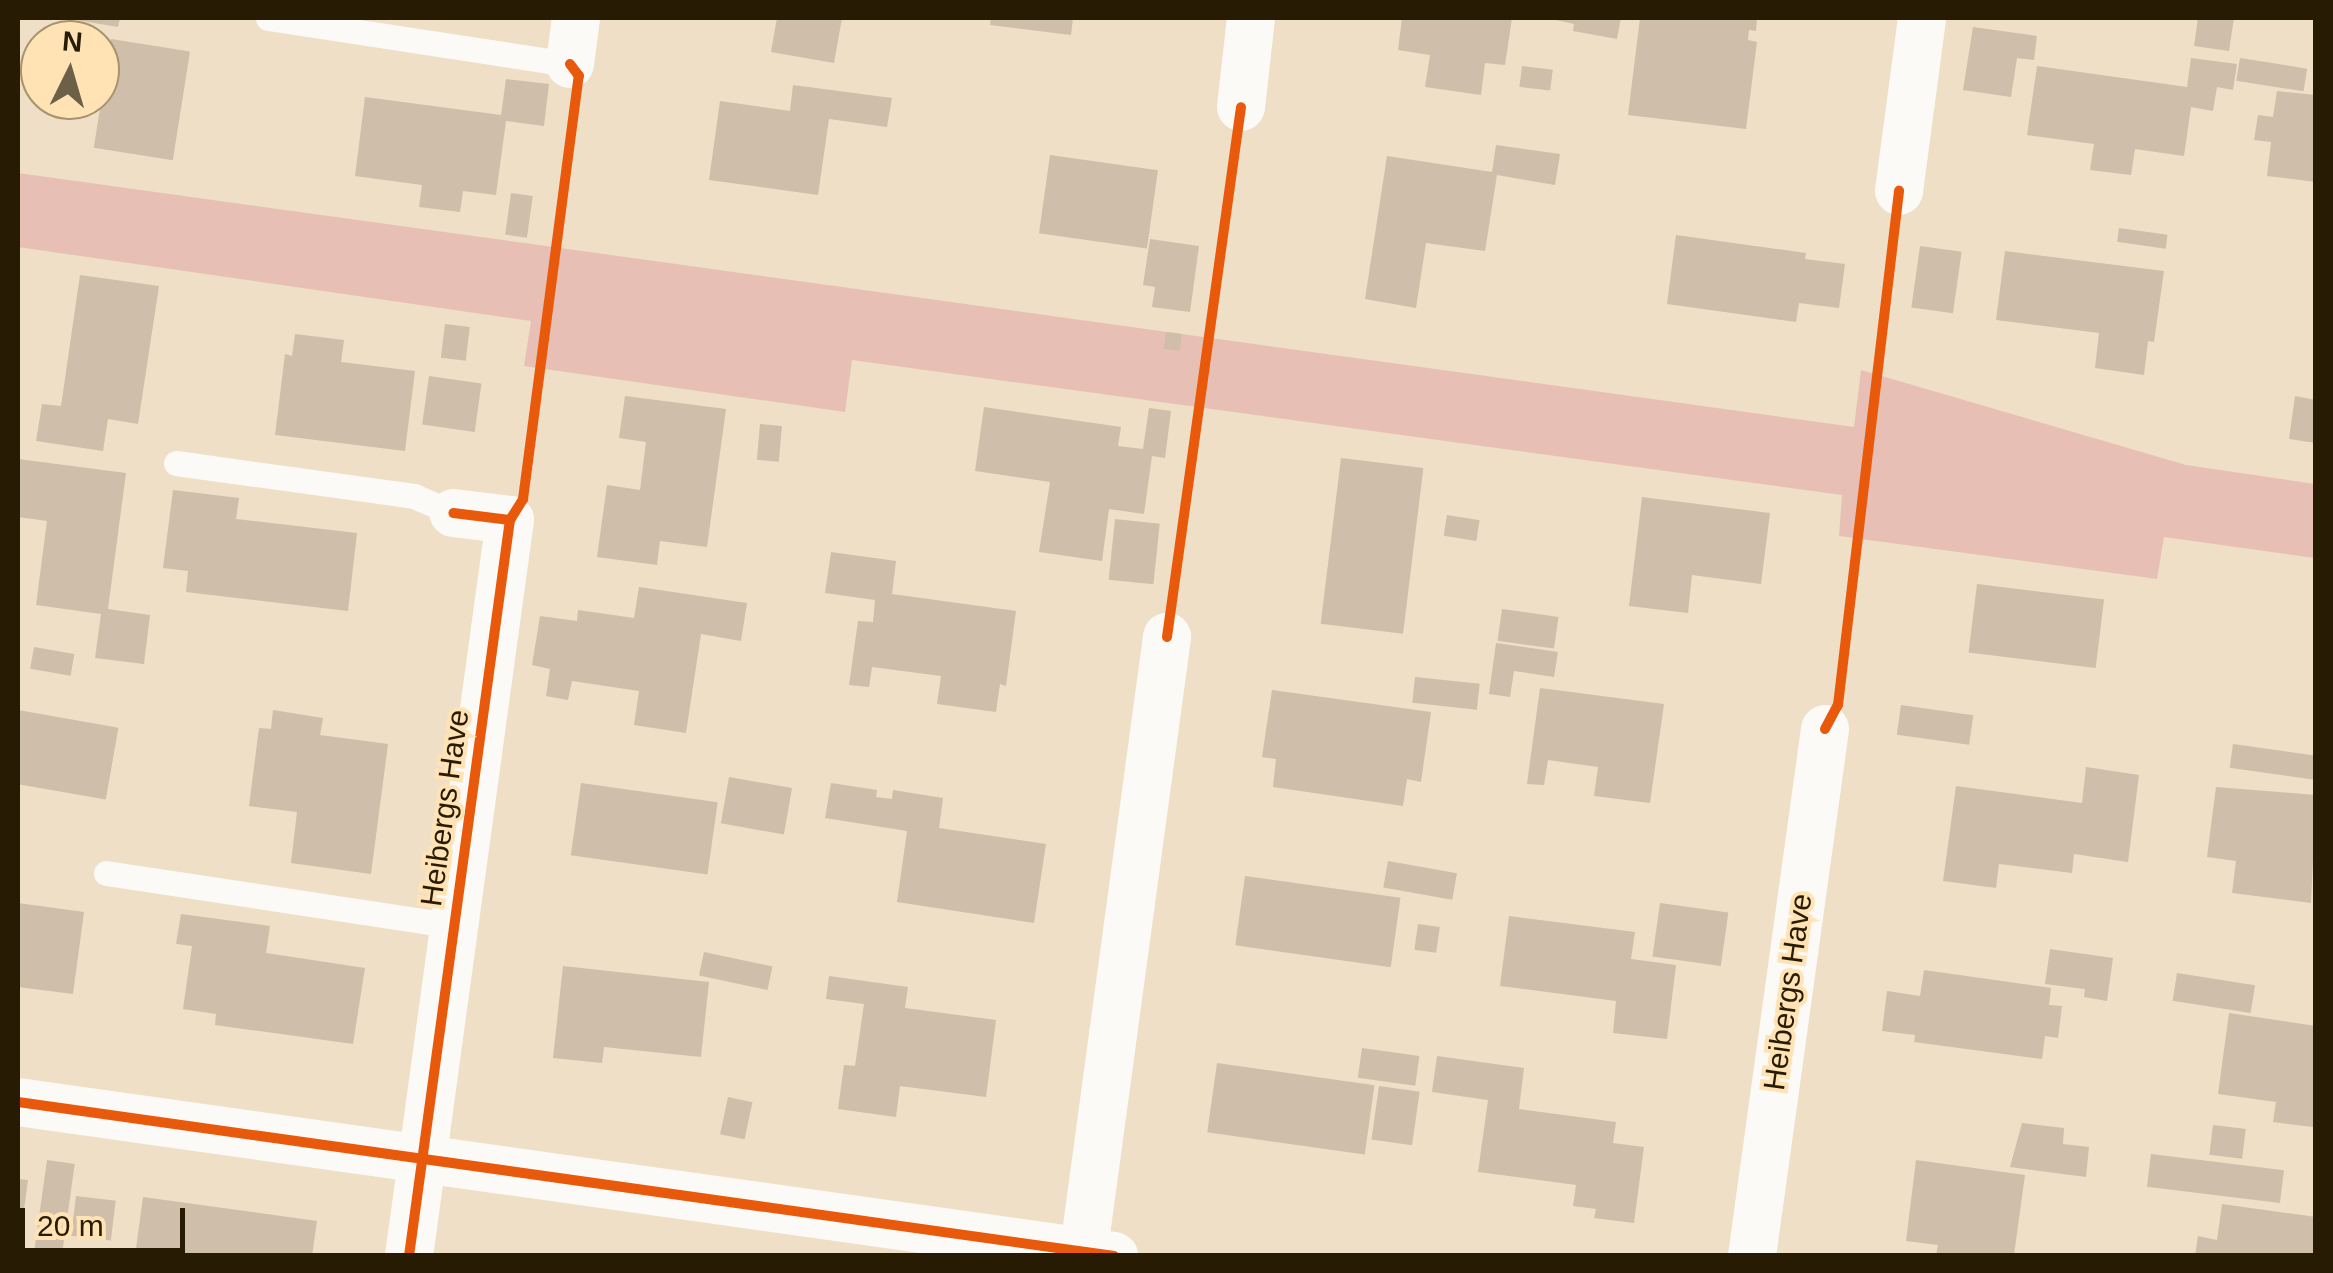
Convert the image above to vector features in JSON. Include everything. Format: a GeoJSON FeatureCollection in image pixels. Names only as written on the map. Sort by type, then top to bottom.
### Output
{"type":"FeatureCollection","features":[{"type":"Feature","properties":{"kind":"street"},"geometry":{"type":"LineString","coordinates":[[570,64],[576,18]]}},
{"type":"Feature","properties":{"kind":"street"},"geometry":{"type":"LineString","coordinates":[[1241,107],[1251,18]]}},
{"type":"Feature","properties":{"kind":"street"},"geometry":{"type":"LineString","coordinates":[[1899,191],[1922,18]]}},
{"type":"Feature","properties":{"kind":"street","name":"Heibergs Have"},"geometry":{"type":"LineString","coordinates":[[409,1256],[510,520],[454,513]]}},
{"type":"Feature","properties":{"kind":"street"},"geometry":{"type":"LineString","coordinates":[[18,1102],[1093,1254],[1167,636]]}},
{"type":"Feature","properties":{"kind":"street","name":"Heibergs Have"},"geometry":{"type":"LineString","coordinates":[[1752,1256],[1825,729]]}},
{"type":"Feature","properties":{"kind":"lane"},"geometry":{"type":"LineString","coordinates":[[268,18],[570,64]]}},
{"type":"Feature","properties":{"kind":"lane"},"geometry":{"type":"LineString","coordinates":[[176,463],[414,496],[454,513]]}},
{"type":"Feature","properties":{"kind":"lane"},"geometry":{"type":"LineString","coordinates":[[106,872],[454,926]]}},
{"type":"Feature","properties":{"kind":"shaded area"},"geometry":{"type":"Polygon","coordinates":[[[18,173],[1854,427],[1861,370],[2186,465],[2315,484],[2315,558],[2164,537],[2157,579],[1839,536],[1842,495],[852,360],[845,412],[524,366],[531,321],[18,247],[18,173]]]}},
{"type":"Feature","properties":{"kind":"building"},"geometry":{"type":"Polygon","coordinates":[[[64,18],[120,18],[120,20],[64,18]]]}},
{"type":"Feature","properties":{"kind":"building"},"geometry":{"type":"Polygon","coordinates":[[[777,18],[842,18],[834,63],[771,52],[777,18]]]}},
{"type":"Feature","properties":{"kind":"building"},"geometry":{"type":"Polygon","coordinates":[[[991,18],[1073,18],[1071,35],[990,25],[991,18]]]}},
{"type":"Feature","properties":{"kind":"building"},"geometry":{"type":"Polygon","coordinates":[[[1402,18],[1512,18],[1505,65],[1485,63],[1481,95],[1425,87],[1430,55],[1398,50],[1402,18]]]}},
{"type":"Feature","properties":{"kind":"building"},"geometry":{"type":"Polygon","coordinates":[[[1547,18],[1621,18],[1617,39],[1573,31],[1574,24],[1547,18]]]}},
{"type":"Feature","properties":{"kind":"building"},"geometry":{"type":"Polygon","coordinates":[[[1640,18],[1757,18],[1756,31],[1749,30],[1748,40],[1757,42],[1746,129],[1628,115],[1640,18]]]}},
{"type":"Feature","properties":{"kind":"building"},"geometry":{"type":"Polygon","coordinates":[[[2198,18],[2234,18],[2229,51],[2194,46],[2198,18]]]}},
{"type":"Feature","properties":{"kind":"building"},"geometry":{"type":"Polygon","coordinates":[[[1973,27],[2037,36],[2034,60],[2017,58],[2011,97],[1963,90],[1973,27]]]}},
{"type":"Feature","properties":{"kind":"building"},"geometry":{"type":"Polygon","coordinates":[[[120,40],[190,52],[173,160],[94,148],[98,120],[120,120],[120,40]]]}},
{"type":"Feature","properties":{"kind":"building"},"geometry":{"type":"Polygon","coordinates":[[[2191,58],[2237,64],[2233,90],[2217,87],[2213,111],[2191,107],[2184,156],[2135,149],[2131,175],[2090,170],[2094,144],[2027,135],[2037,66],[2187,87],[2191,58]]]}},
{"type":"Feature","properties":{"kind":"building"},"geometry":{"type":"Polygon","coordinates":[[[2240,58],[2307,69],[2304,91],[2236,81],[2240,58]]]}},
{"type":"Feature","properties":{"kind":"building"},"geometry":{"type":"Polygon","coordinates":[[[1522,66],[1553,70],[1550,91],[1519,87],[1522,66]]]}},
{"type":"Feature","properties":{"kind":"building"},"geometry":{"type":"Polygon","coordinates":[[[506,79],[549,84],[544,126],[506,121],[496,195],[463,191],[460,212],[419,207],[422,185],[355,176],[365,97],[501,115],[506,79]]]}},
{"type":"Feature","properties":{"kind":"building"},"geometry":{"type":"Polygon","coordinates":[[[793,85],[892,98],[887,127],[829,119],[818,195],[709,180],[720,101],[790,111],[793,85]]]}},
{"type":"Feature","properties":{"kind":"building"},"geometry":{"type":"Polygon","coordinates":[[[2277,91],[2316,95],[2316,182],[2267,176],[2271,142],[2254,140],[2258,115],[2273,117],[2277,91]]]}},
{"type":"Feature","properties":{"kind":"building"},"geometry":{"type":"Polygon","coordinates":[[[1496,145],[1560,154],[1555,185],[1497,175],[1485,251],[1426,243],[1416,308],[1365,299],[1387,156],[1492,172],[1496,145]]]}},
{"type":"Feature","properties":{"kind":"building"},"geometry":{"type":"Polygon","coordinates":[[[1050,155],[1158,170],[1147,248],[1039,233],[1050,155]]]}},
{"type":"Feature","properties":{"kind":"building"},"geometry":{"type":"Polygon","coordinates":[[[511,193],[533,196],[527,238],[505,235],[511,193]]]}},
{"type":"Feature","properties":{"kind":"building"},"geometry":{"type":"Polygon","coordinates":[[[2119,228],[2168,235],[2166,249],[2117,242],[2119,228]]]}},
{"type":"Feature","properties":{"kind":"building"},"geometry":{"type":"Polygon","coordinates":[[[1676,235],[1806,253],[1805,259],[1845,264],[1839,308],[1799,303],[1796,322],[1667,304],[1676,235]]]}},
{"type":"Feature","properties":{"kind":"building"},"geometry":{"type":"Polygon","coordinates":[[[1150,239],[1199,246],[1190,312],[1152,307],[1155,287],[1143,285],[1150,239]]]}},
{"type":"Feature","properties":{"kind":"building"},"geometry":{"type":"Polygon","coordinates":[[[1920,246],[1962,252],[1953,313],[1911,307],[1920,246]]]}},
{"type":"Feature","properties":{"kind":"building"},"geometry":{"type":"Polygon","coordinates":[[[2005,251],[2164,271],[2154,342],[2148,341],[2144,375],[2095,368],[2099,333],[1996,320],[2005,251]]]}},
{"type":"Feature","properties":{"kind":"building"},"geometry":{"type":"Polygon","coordinates":[[[80,275],[159,286],[138,424],[108,419],[103,451],[36,441],[42,404],[61,406],[80,275]]]}},
{"type":"Feature","properties":{"kind":"building"},"geometry":{"type":"Polygon","coordinates":[[[445,324],[470,327],[466,361],[441,358],[445,324]]]}},
{"type":"Feature","properties":{"kind":"building"},"geometry":{"type":"Polygon","coordinates":[[[1166,332],[1182,334],[1180,351],[1164,349],[1166,332]]]}},
{"type":"Feature","properties":{"kind":"building"},"geometry":{"type":"Polygon","coordinates":[[[295,334],[344,340],[341,362],[415,371],[405,451],[275,435],[285,354],[292,356],[295,334]]]}},
{"type":"Feature","properties":{"kind":"building"},"geometry":{"type":"Polygon","coordinates":[[[429,376],[481,383],[475,432],[422,425],[429,376]]]}},
{"type":"Feature","properties":{"kind":"building"},"geometry":{"type":"Polygon","coordinates":[[[625,396],[726,409],[707,547],[660,541],[657,565],[597,557],[607,485],[640,490],[646,442],[619,438],[625,396]]]}},
{"type":"Feature","properties":{"kind":"building"},"geometry":{"type":"Polygon","coordinates":[[[2295,396],[2316,400],[2316,443],[2289,439],[2295,396]]]}},
{"type":"Feature","properties":{"kind":"building"},"geometry":{"type":"Polygon","coordinates":[[[984,407],[1121,427],[1118,446],[1143,449],[1149,408],[1171,411],[1165,458],[1152,456],[1144,514],[1109,509],[1102,561],[1039,552],[1050,482],[975,471],[984,407]]]}},
{"type":"Feature","properties":{"kind":"building"},"geometry":{"type":"Polygon","coordinates":[[[760,424],[782,426],[779,462],[757,460],[760,424]]]}},
{"type":"Feature","properties":{"kind":"building"},"geometry":{"type":"Polygon","coordinates":[[[1341,458],[1423,468],[1403,634],[1321,624],[1341,458]]]}},
{"type":"Feature","properties":{"kind":"building"},"geometry":{"type":"Polygon","coordinates":[[[18,459],[126,473],[108,609],[150,615],[144,664],[95,658],[101,614],[36,605],[47,521],[18,517],[18,459]]]}},
{"type":"Feature","properties":{"kind":"building"},"geometry":{"type":"Polygon","coordinates":[[[173,490],[239,498],[236,519],[357,533],[348,611],[186,592],[188,571],[163,568],[173,490]]]}},
{"type":"Feature","properties":{"kind":"building"},"geometry":{"type":"Polygon","coordinates":[[[1642,497],[1770,513],[1761,584],[1692,575],[1688,613],[1629,606],[1642,497]]]}},
{"type":"Feature","properties":{"kind":"building"},"geometry":{"type":"Polygon","coordinates":[[[1447,515],[1480,520],[1476,541],[1444,536],[1447,515]]]}},
{"type":"Feature","properties":{"kind":"building"},"geometry":{"type":"Polygon","coordinates":[[[1115,519],[1160,524],[1153,584],[1109,580],[1115,519]]]}},
{"type":"Feature","properties":{"kind":"building"},"geometry":{"type":"Polygon","coordinates":[[[831,552],[896,561],[892,594],[1016,611],[1006,686],[1000,684],[996,712],[937,704],[941,676],[872,667],[869,687],[849,685],[858,621],[873,622],[875,600],[825,593],[831,552]]]}},
{"type":"Feature","properties":{"kind":"building"},"geometry":{"type":"Polygon","coordinates":[[[1977,584],[2104,600],[2096,668],[1969,652],[1977,584]]]}},
{"type":"Feature","properties":{"kind":"building"},"geometry":{"type":"Polygon","coordinates":[[[639,587],[747,603],[741,641],[701,634],[686,733],[634,725],[639,691],[572,681],[568,700],[546,696],[550,669],[532,665],[540,616],[577,621],[578,610],[634,618],[639,587]]]}},
{"type":"Feature","properties":{"kind":"building"},"geometry":{"type":"Polygon","coordinates":[[[1502,609],[1558,617],[1554,649],[1498,641],[1502,609]]]}},
{"type":"Feature","properties":{"kind":"building"},"geometry":{"type":"Polygon","coordinates":[[[1496,643],[1558,652],[1554,677],[1514,671],[1510,697],[1489,694],[1496,643]]]}},
{"type":"Feature","properties":{"kind":"building"},"geometry":{"type":"Polygon","coordinates":[[[34,647],[74,654],[71,676],[30,669],[34,647]]]}},
{"type":"Feature","properties":{"kind":"building"},"geometry":{"type":"Polygon","coordinates":[[[1415,677],[1480,684],[1477,710],[1412,703],[1415,677]]]}},
{"type":"Feature","properties":{"kind":"building"},"geometry":{"type":"Polygon","coordinates":[[[1540,688],[1664,704],[1650,803],[1594,796],[1598,767],[1548,760],[1544,785],[1527,784],[1540,688]]]}},
{"type":"Feature","properties":{"kind":"building"},"geometry":{"type":"Polygon","coordinates":[[[1272,690],[1431,712],[1421,782],[1407,779],[1403,806],[1273,787],[1276,759],[1262,757],[1272,690]]]}},
{"type":"Feature","properties":{"kind":"building"},"geometry":{"type":"Polygon","coordinates":[[[1901,705],[1973,715],[1969,745],[1897,735],[1901,705]]]}},
{"type":"Feature","properties":{"kind":"building"},"geometry":{"type":"Polygon","coordinates":[[[18,710],[118,728],[106,800],[18,784],[18,710]]]}},
{"type":"Feature","properties":{"kind":"building"},"geometry":{"type":"Polygon","coordinates":[[[273,710],[323,718],[320,735],[388,744],[371,874],[291,863],[297,812],[249,806],[259,728],[271,729],[273,710]]]}},
{"type":"Feature","properties":{"kind":"building"},"geometry":{"type":"Polygon","coordinates":[[[2233,744],[2316,756],[2313,779],[2230,768],[2233,744]]]}},
{"type":"Feature","properties":{"kind":"building"},"geometry":{"type":"Polygon","coordinates":[[[2086,767],[2139,775],[2128,862],[2074,854],[2072,873],[1999,864],[1996,888],[1943,881],[1956,786],[2082,803],[2086,767]]]}},
{"type":"Feature","properties":{"kind":"building"},"geometry":{"type":"Polygon","coordinates":[[[729,777],[792,788],[784,834],[721,823],[729,777]]]}},
{"type":"Feature","properties":{"kind":"building"},"geometry":{"type":"Polygon","coordinates":[[[581,783],[718,802],[707,874],[571,855],[581,783]]]}},
{"type":"Feature","properties":{"kind":"building"},"geometry":{"type":"Polygon","coordinates":[[[831,783],[877,790],[876,797],[892,799],[893,790],[943,798],[939,828],[1046,844],[1034,923],[897,902],[907,831],[825,818],[831,783]]]}},
{"type":"Feature","properties":{"kind":"building"},"geometry":{"type":"Polygon","coordinates":[[[2216,787],[2316,795],[2311,903],[2232,893],[2236,861],[2207,857],[2216,787]]]}},
{"type":"Feature","properties":{"kind":"building"},"geometry":{"type":"Polygon","coordinates":[[[1388,861],[1457,873],[1452,900],[1383,888],[1388,861]]]}},
{"type":"Feature","properties":{"kind":"building"},"geometry":{"type":"Polygon","coordinates":[[[1245,876],[1400,898],[1391,967],[1235,945],[1245,876]]]}},
{"type":"Feature","properties":{"kind":"building"},"geometry":{"type":"Polygon","coordinates":[[[18,903],[84,912],[73,994],[18,987],[18,903]]]}},
{"type":"Feature","properties":{"kind":"building"},"geometry":{"type":"Polygon","coordinates":[[[1660,903],[1728,913],[1721,966],[1652,956],[1660,903]]]}},
{"type":"Feature","properties":{"kind":"building"},"geometry":{"type":"Polygon","coordinates":[[[181,914],[270,926],[266,953],[365,968],[353,1044],[215,1025],[216,1014],[183,1009],[192,946],[176,944],[181,914]]]}},
{"type":"Feature","properties":{"kind":"building"},"geometry":{"type":"Polygon","coordinates":[[[1509,916],[1635,932],[1631,959],[1676,965],[1667,1039],[1613,1033],[1616,1001],[1500,986],[1509,916]]]}},
{"type":"Feature","properties":{"kind":"building"},"geometry":{"type":"Polygon","coordinates":[[[1418,924],[1440,927],[1436,953],[1414,950],[1418,924]]]}},
{"type":"Feature","properties":{"kind":"building"},"geometry":{"type":"Polygon","coordinates":[[[2050,949],[2113,958],[2107,1001],[2084,997],[2085,989],[2045,984],[2050,949]]]}},
{"type":"Feature","properties":{"kind":"building"},"geometry":{"type":"Polygon","coordinates":[[[704,952],[772,967],[767,990],[699,975],[704,952]]]}},
{"type":"Feature","properties":{"kind":"building"},"geometry":{"type":"Polygon","coordinates":[[[563,966],[709,982],[701,1057],[604,1047],[602,1063],[553,1058],[563,966]]]}},
{"type":"Feature","properties":{"kind":"building"},"geometry":{"type":"Polygon","coordinates":[[[1924,970],[2051,988],[2049,1005],[2062,1006],[2058,1038],[2045,1036],[2042,1059],[1914,1042],[1915,1035],[1882,1031],[1887,991],[1920,996],[1924,970]]]}},
{"type":"Feature","properties":{"kind":"building"},"geometry":{"type":"Polygon","coordinates":[[[2177,973],[2255,985],[2251,1013],[2173,1001],[2177,973]]]}},
{"type":"Feature","properties":{"kind":"building"},"geometry":{"type":"Polygon","coordinates":[[[829,976],[908,987],[905,1008],[996,1020],[986,1097],[900,1086],[896,1117],[838,1109],[844,1065],[855,1066],[864,1004],[826,999],[829,976]]]}},
{"type":"Feature","properties":{"kind":"building"},"geometry":{"type":"Polygon","coordinates":[[[2229,1013],[2316,1026],[2313,1127],[2273,1122],[2276,1102],[2218,1094],[2229,1013]]]}},
{"type":"Feature","properties":{"kind":"building"},"geometry":{"type":"Polygon","coordinates":[[[1362,1048],[1419,1056],[1415,1086],[1358,1078],[1362,1048]]]}},
{"type":"Feature","properties":{"kind":"building"},"geometry":{"type":"Polygon","coordinates":[[[1437,1056],[1524,1068],[1519,1109],[1616,1122],[1613,1143],[1644,1147],[1634,1223],[1594,1218],[1596,1209],[1573,1206],[1576,1185],[1478,1172],[1488,1100],[1432,1092],[1437,1056]]]}},
{"type":"Feature","properties":{"kind":"building"},"geometry":{"type":"Polygon","coordinates":[[[1217,1063],[1374,1085],[1365,1154],[1207,1132],[1217,1063]]]}},
{"type":"Feature","properties":{"kind":"building"},"geometry":{"type":"Polygon","coordinates":[[[1379,1086],[1420,1092],[1412,1145],[1371,1139],[1379,1086]]]}},
{"type":"Feature","properties":{"kind":"building"},"geometry":{"type":"Polygon","coordinates":[[[728,1097],[752,1102],[745,1139],[720,1134],[728,1097]]]}},
{"type":"Feature","properties":{"kind":"building"},"geometry":{"type":"Polygon","coordinates":[[[2022,1123],[2064,1128],[2063,1144],[2089,1147],[2086,1177],[2010,1167],[2022,1123]]]}},
{"type":"Feature","properties":{"kind":"building"},"geometry":{"type":"Polygon","coordinates":[[[2213,1125],[2246,1129],[2242,1159],[2209,1155],[2213,1125]]]}},
{"type":"Feature","properties":{"kind":"building"},"geometry":{"type":"Polygon","coordinates":[[[2151,1154],[2284,1170],[2280,1203],[2147,1187],[2151,1154]]]}},
{"type":"Feature","properties":{"kind":"building"},"geometry":{"type":"Polygon","coordinates":[[[47,1160],[75,1164],[62,1256],[34,1256],[47,1160]]]}},
{"type":"Feature","properties":{"kind":"building"},"geometry":{"type":"Polygon","coordinates":[[[1916,1160],[2025,1175],[2014,1255],[1936,1256],[1938,1245],[1906,1241],[1916,1160]]]}},
{"type":"Feature","properties":{"kind":"building"},"geometry":{"type":"Polygon","coordinates":[[[18,1179],[28,1180],[20,1239],[18,1239],[18,1179]]]}},
{"type":"Feature","properties":{"kind":"building"},"geometry":{"type":"Polygon","coordinates":[[[76,1196],[116,1201],[111,1241],[71,1236],[76,1196]]]}},
{"type":"Feature","properties":{"kind":"building"},"geometry":{"type":"Polygon","coordinates":[[[143,1197],[317,1221],[312,1256],[135,1256],[143,1197]]]}},
{"type":"Feature","properties":{"kind":"building"},"geometry":{"type":"Polygon","coordinates":[[[2222,1204],[2316,1217],[2316,1256],[2195,1256],[2198,1236],[2217,1240],[2222,1204]]]}},
{"type":"Feature","properties":{"kind":"cycle path"},"geometry":{"type":"LineString","coordinates":[[510,520],[523,499],[579,76],[570,64]]}},
{"type":"Feature","properties":{"kind":"cycle path"},"geometry":{"type":"LineString","coordinates":[[1167,637],[1241,107]]}},
{"type":"Feature","properties":{"kind":"cycle path"},"geometry":{"type":"LineString","coordinates":[[1825,729],[1838,705],[1899,191]]}},
{"type":"Feature","properties":{"kind":"cycle path"},"geometry":{"type":"LineString","coordinates":[[409,1256],[510,520],[453,513]]}},
{"type":"Feature","properties":{"kind":"cycle path"},"geometry":{"type":"LineString","coordinates":[[18,1102],[1114,1256]]}}]}
